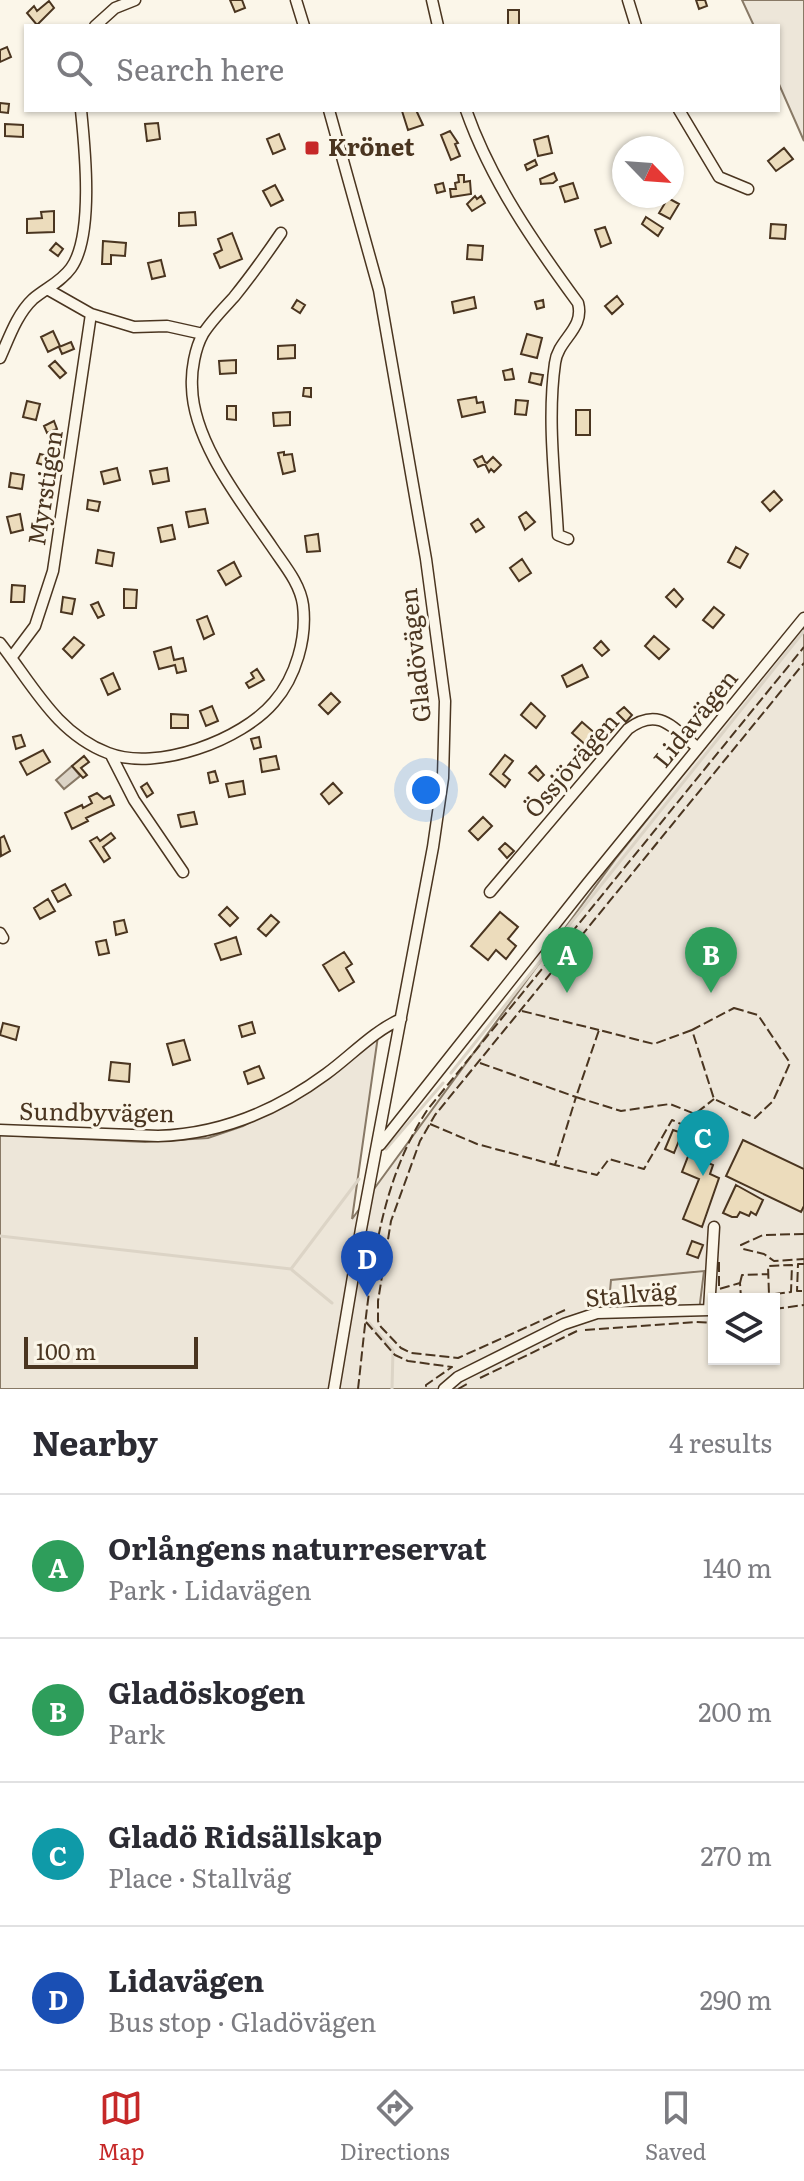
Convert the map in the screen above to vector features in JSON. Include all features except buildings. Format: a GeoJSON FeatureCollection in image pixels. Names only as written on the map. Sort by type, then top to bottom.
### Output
{"type":"FeatureCollection","features":[{"type":"Feature","properties":{"kind":"street"},"geometry":{"type":"LineString","coordinates":[[97,24],[115,8],[135,0]]}},
{"type":"Feature","properties":{"kind":"street"},"geometry":{"type":"LineString","coordinates":[[296,0],[303,24]]}},
{"type":"Feature","properties":{"kind":"street"},"geometry":{"type":"LineString","coordinates":[[432,0],[438,24]]}},
{"type":"Feature","properties":{"kind":"street"},"geometry":{"type":"LineString","coordinates":[[628,0],[635,24]]}},
{"type":"Feature","properties":{"kind":"street"},"geometry":{"type":"LineString","coordinates":[[0,358],[20,315],[32,300],[61,280],[71,268],[83,241],[85,195],[81,112]]}},
{"type":"Feature","properties":{"kind":"street","name":"Gladövägen"},"geometry":{"type":"LineString","coordinates":[[330,112],[379,290],[426,559],[445,701],[443,778],[435,833],[334,1389]]}},
{"type":"Feature","properties":{"kind":"street"},"geometry":{"type":"LineString","coordinates":[[467,112],[506,195],[530,237],[578,303],[578,323],[556,355],[551,388],[558,535],[568,539]]}},
{"type":"Feature","properties":{"kind":"street"},"geometry":{"type":"LineString","coordinates":[[680,112],[719,177],[748,189]]}},
{"type":"Feature","properties":{"kind":"street"},"geometry":{"type":"LineString","coordinates":[[0,643],[63,727],[111,755],[133,759],[179,754],[219,741],[256,719],[275,702],[290,678],[303,637],[303,604],[291,574],[236,495],[204,440],[192,389],[203,334],[253,274],[281,233]]}},
{"type":"Feature","properties":{"kind":"street"},"geometry":{"type":"LineString","coordinates":[[47,289],[91,314],[134,327],[167,326],[203,334]]}},
{"type":"Feature","properties":{"kind":"street","name":"Myrstigen"},"geometry":{"type":"LineString","coordinates":[[11,658],[35,626],[53,571],[91,314]]}},
{"type":"Feature","properties":{"kind":"street","name":"Lidavägen"},"geometry":{"type":"LineString","coordinates":[[379,1146],[804,618]]}},
{"type":"Feature","properties":{"kind":"street","name":"Össjövägen"},"geometry":{"type":"LineString","coordinates":[[490,892],[628,729],[642,719],[654,718],[667,723],[698,748]]}},
{"type":"Feature","properties":{"kind":"street"},"geometry":{"type":"LineString","coordinates":[[111,755],[134,800],[183,872]]}},
{"type":"Feature","properties":{"kind":"street","name":"Sundbyvägen"},"geometry":{"type":"LineString","coordinates":[[0,1130],[158,1136],[183,1135],[234,1124],[302,1090],[380,1030],[401,1019]]}},
{"type":"Feature","properties":{"kind":"street","name":"Stallväg"},"geometry":{"type":"LineString","coordinates":[[444,1389],[458,1377],[493,1359],[564,1324],[597,1313],[709,1310],[714,1227]]}},
{"type":"Feature","properties":{"kind":"shaded area"},"geometry":{"type":"Polygon","coordinates":[[[742,0],[804,0],[804,141],[780,87],[780,24],[753,24],[742,0]]]}},
{"type":"Feature","properties":{"kind":"shaded area"},"geometry":{"type":"Polygon","coordinates":[[[804,624],[804,1389],[0,1389],[0,1135],[145,1142],[208,1138],[243,1126],[287,1103],[378,1036],[352,1219],[617,857],[804,624]]]}},
{"type":"Feature","properties":{"kind":"shaded area"},"geometry":{"type":"Polygon","coordinates":[[[72,766],[80,776],[64,789],[56,780],[72,766]]]}},
{"type":"Feature","properties":{"kind":"shaded area"},"geometry":{"type":"Polygon","coordinates":[[[704,1271],[699,1311],[608,1314],[611,1280],[704,1271]]]}},
{"type":"Feature","properties":{"kind":"waterway"},"geometry":{"type":"LineString","coordinates":[[451,1073],[804,631]]}},
{"type":"Feature","properties":{"kind":"waterway"},"geometry":{"type":"LineString","coordinates":[[386,1149],[443,1083]]}},
{"type":"Feature","properties":{"kind":"waterway"},"geometry":{"type":"LineString","coordinates":[[0,1236],[291,1269],[359,1179]]}},
{"type":"Feature","properties":{"kind":"waterway"},"geometry":{"type":"LineString","coordinates":[[292,1270],[332,1303]]}},
{"type":"Feature","properties":{"kind":"waterway"},"geometry":{"type":"LineString","coordinates":[[369,1323],[393,1350],[392,1389]]}},
{"type":"Feature","properties":{"kind":"fence"},"geometry":{"type":"LineString","coordinates":[[358,1389],[371,1280],[385,1208],[410,1140],[428,1109],[804,647]]}},
{"type":"Feature","properties":{"kind":"fence"},"geometry":{"type":"LineString","coordinates":[[565,1310],[458,1358],[411,1353],[401,1348],[381,1327],[378,1301],[391,1221],[420,1141],[435,1115],[804,663]]}},
{"type":"Feature","properties":{"kind":"fence"},"geometry":{"type":"LineString","coordinates":[[734,1008],[758,1015],[790,1063],[773,1101],[755,1118],[714,1099],[692,1030],[734,1008]]}},
{"type":"Feature","properties":{"kind":"fence"},"geometry":{"type":"LineString","coordinates":[[522,1011],[599,1030]]}},
{"type":"Feature","properties":{"kind":"fence"},"geometry":{"type":"LineString","coordinates":[[692,1030],[654,1044],[599,1030],[576,1097],[621,1111],[670,1104],[695,1114],[714,1099]]}},
{"type":"Feature","properties":{"kind":"fence"},"geometry":{"type":"LineString","coordinates":[[480,1063],[576,1097],[555,1165],[597,1175],[609,1159],[644,1169],[672,1120],[681,1124],[695,1114]]}},
{"type":"Feature","properties":{"kind":"fence"},"geometry":{"type":"LineString","coordinates":[[430,1124],[477,1144],[555,1165]]}},
{"type":"Feature","properties":{"kind":"fence"},"geometry":{"type":"LineString","coordinates":[[804,1234],[763,1235],[741,1245],[743,1249],[764,1254],[774,1261],[804,1259]]}},
{"type":"Feature","properties":{"kind":"fence"},"geometry":{"type":"LineString","coordinates":[[719,1262],[719,1289],[740,1283],[741,1293]]}},
{"type":"Feature","properties":{"kind":"fence"},"geometry":{"type":"LineString","coordinates":[[804,1264],[798,1264],[797,1291],[804,1291]]}},
{"type":"Feature","properties":{"kind":"fence"},"geometry":{"type":"LineString","coordinates":[[769,1293],[768,1266],[792,1265],[791,1292],[780,1293]]}},
{"type":"Feature","properties":{"kind":"fence"},"geometry":{"type":"LineString","coordinates":[[740,1283],[742,1275],[768,1274]]}},
{"type":"Feature","properties":{"kind":"fence"},"geometry":{"type":"LineString","coordinates":[[780,1308],[804,1305]]}},
{"type":"Feature","properties":{"kind":"fence"},"geometry":{"type":"LineString","coordinates":[[366,1322],[395,1355],[408,1361],[452,1367],[426,1385],[426,1389]]}},
{"type":"Feature","properties":{"kind":"fence"},"geometry":{"type":"LineString","coordinates":[[585,1330],[708,1323]]}},
{"type":"Feature","properties":{"kind":"fence"},"geometry":{"type":"LineString","coordinates":[[480,1378],[577,1331]]}},
{"type":"Feature","properties":{"kind":"fence"},"geometry":{"type":"LineString","coordinates":[[458,1389],[467,1384]]}},
{"type":"Feature","properties":{"kind":"place","name":"Krönet"},"geometry":{"type":"Point","coordinates":[312,148]}},
{"type":"Feature","properties":{"kind":"place","name":"Orlångens naturreservat"},"geometry":{"type":"Point","coordinates":[567,993]}},
{"type":"Feature","properties":{"kind":"place","name":"Gladöskogen"},"geometry":{"type":"Point","coordinates":[711,993]}},
{"type":"Feature","properties":{"kind":"place","name":"Gladö Ridsällskap"},"geometry":{"type":"Point","coordinates":[703,1176]}},
{"type":"Feature","properties":{"kind":"place","name":"Lidavägen"},"geometry":{"type":"Point","coordinates":[367,1297]}}]}
